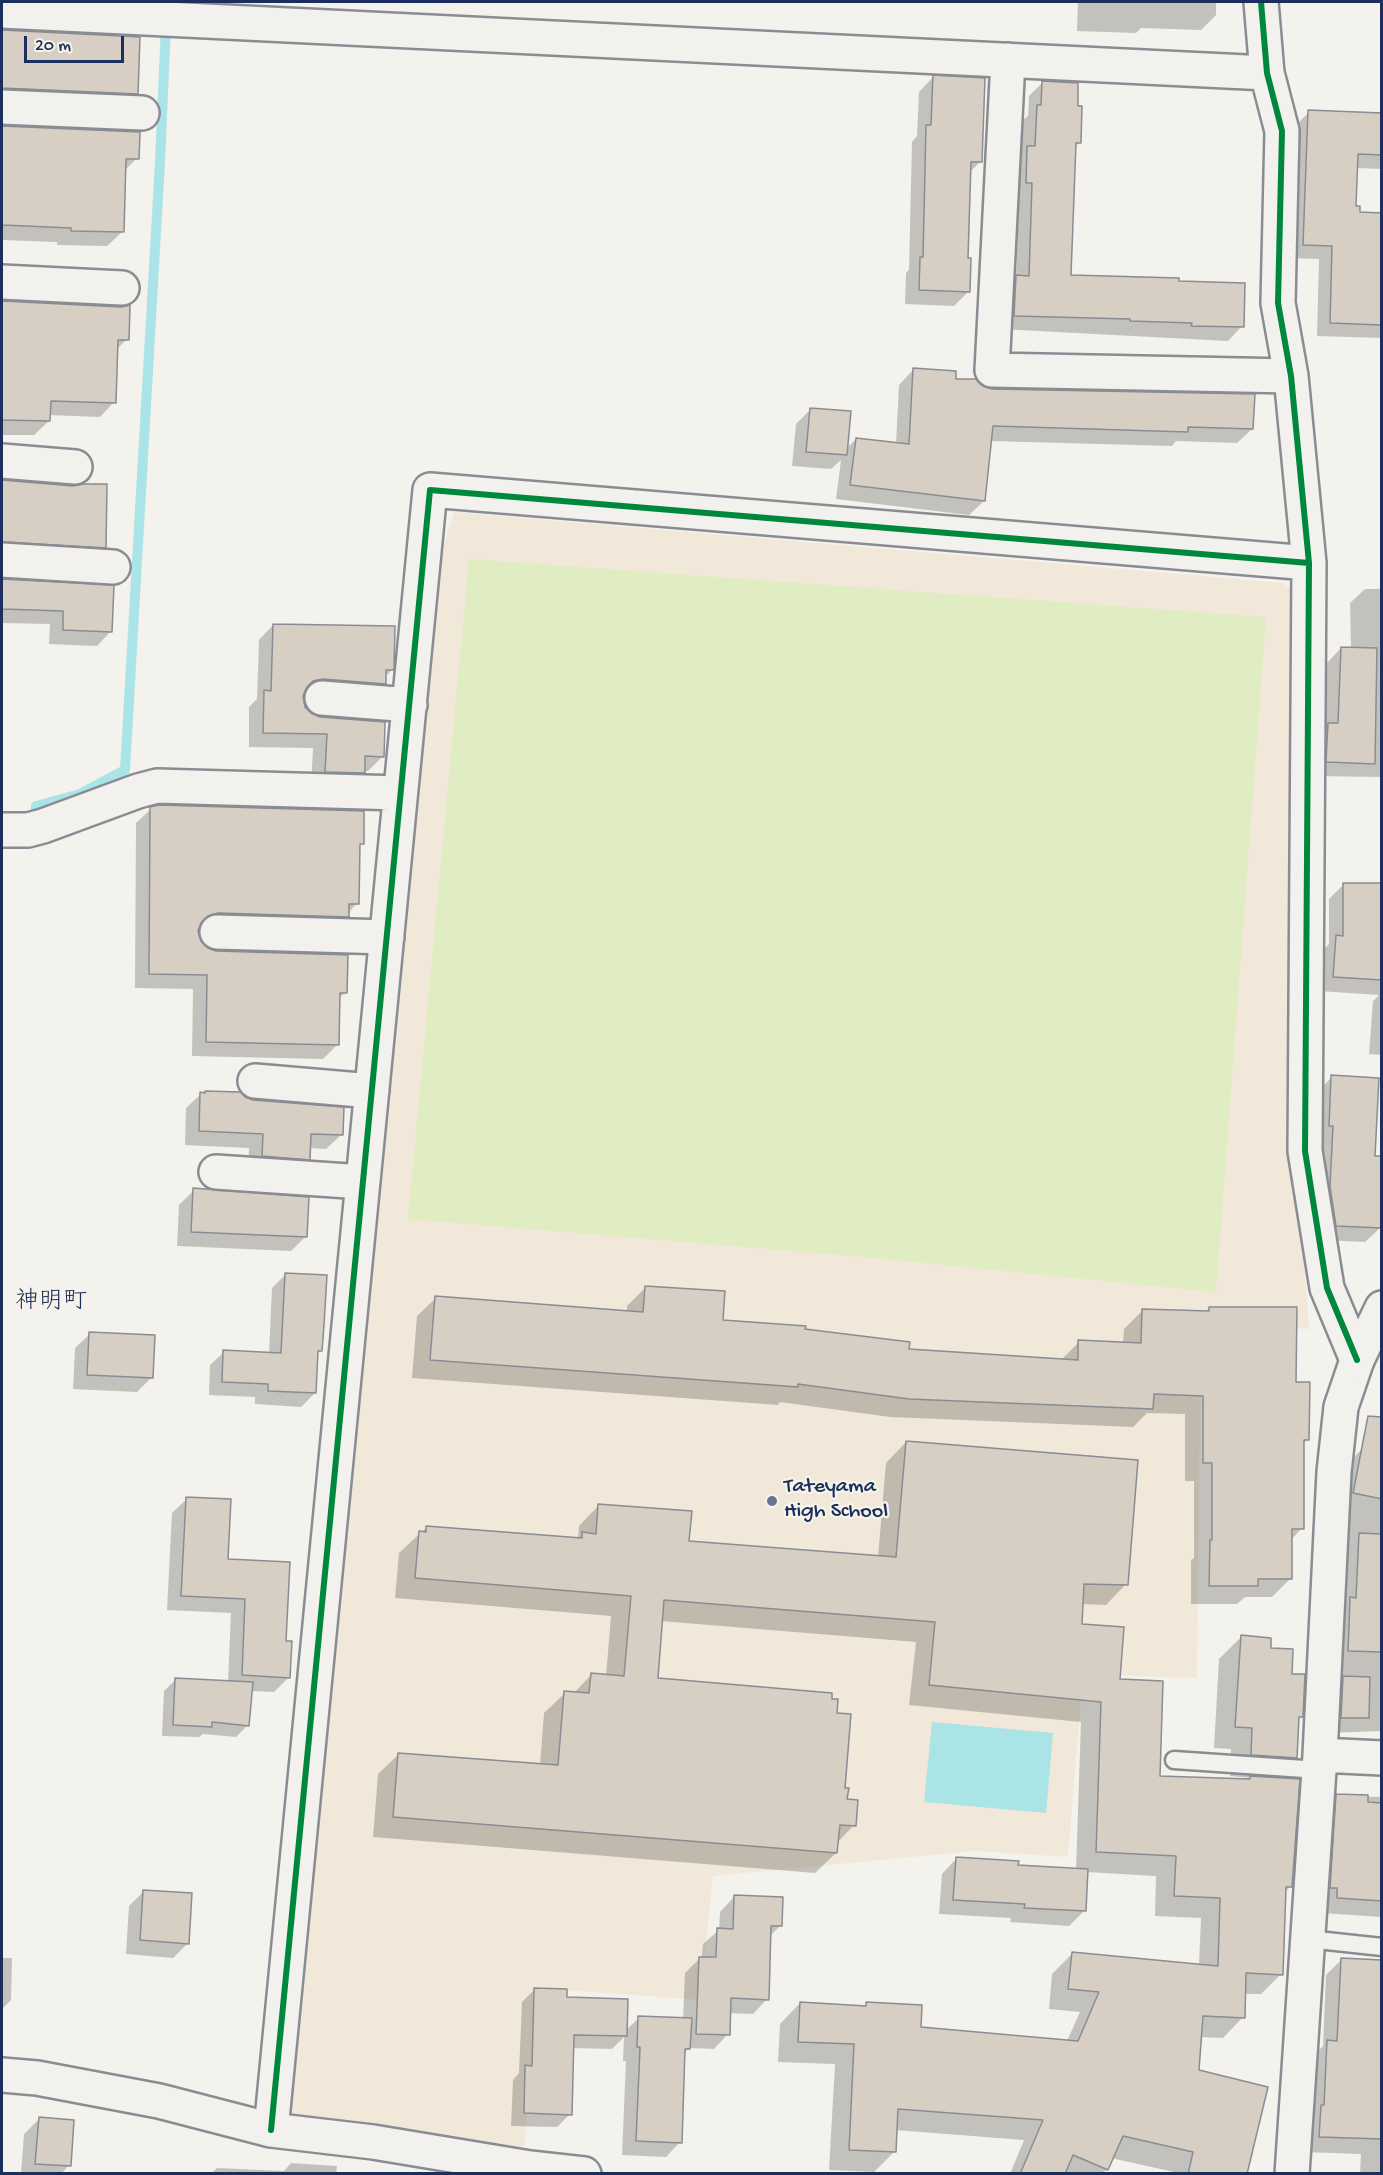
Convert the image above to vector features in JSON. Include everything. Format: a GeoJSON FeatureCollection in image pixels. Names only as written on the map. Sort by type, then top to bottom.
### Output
{"type":"FeatureCollection","features":[{"type":"Feature","properties":{"kind":"street"},"geometry":{"type":"LineString","coordinates":[[1261,2],[1267,73],[1282,131],[1278,303],[1291,376],[1309,564],[1305,1152],[1327,1288],[1357,1360]]}},
{"type":"Feature","properties":{"kind":"street"},"geometry":{"type":"LineString","coordinates":[[2,11],[1267,73]]}},
{"type":"Feature","properties":{"kind":"street"},"geometry":{"type":"LineString","coordinates":[[1008,60],[992,370],[1291,376]]}},
{"type":"Feature","properties":{"kind":"street"},"geometry":{"type":"LineString","coordinates":[[2,107],[142,113]]}},
{"type":"Feature","properties":{"kind":"street"},"geometry":{"type":"LineString","coordinates":[[2,282],[122,288]]}},
{"type":"Feature","properties":{"kind":"street"},"geometry":{"type":"LineString","coordinates":[[2,461],[75,467]]}},
{"type":"Feature","properties":{"kind":"street"},"geometry":{"type":"LineString","coordinates":[[271,2130],[430,490],[1309,564]]}},
{"type":"Feature","properties":{"kind":"street"},"geometry":{"type":"LineString","coordinates":[[2,560],[113,567]]}},
{"type":"Feature","properties":{"kind":"street"},"geometry":{"type":"LineString","coordinates":[[322,699],[410,705]]}},
{"type":"Feature","properties":{"kind":"street"},"geometry":{"type":"LineString","coordinates":[[2,830],[28,830],[43,826],[157,786],[400,793]]}},
{"type":"Feature","properties":{"kind":"street"},"geometry":{"type":"LineString","coordinates":[[217,932],[387,937]]}},
{"type":"Feature","properties":{"kind":"street"},"geometry":{"type":"LineString","coordinates":[[255,1081],[372,1091]]}},
{"type":"Feature","properties":{"kind":"street"},"geometry":{"type":"LineString","coordinates":[[216,1172],[363,1182]]}},
{"type":"Feature","properties":{"kind":"street"},"geometry":{"type":"LineString","coordinates":[[1292,2174],[1319,1762],[1334,1472],[1341,1407],[1357,1360],[1382,1308]]}},
{"type":"Feature","properties":{"kind":"street"},"geometry":{"type":"LineString","coordinates":[[1319,1762],[1382,1758]]}},
{"type":"Feature","properties":{"kind":"street"},"geometry":{"type":"LineString","coordinates":[[2,2075],[37,2078],[159,2101],[271,2130],[372,2142],[530,2168],[584,2174]]}},
{"type":"Feature","properties":{"kind":"lane"},"geometry":{"type":"LineString","coordinates":[[1174,1760],[1319,1762]]}},
{"type":"Feature","properties":{"kind":"lane"},"geometry":{"type":"LineString","coordinates":[[1308,1939],[1382,1947]]}},
{"type":"Feature","properties":{"kind":"shaded area","name":"Tateyama High School"},"geometry":{"type":"Polygon","coordinates":[[[454,512],[1284,583],[1304,603],[1296,1144],[1309,1329],[1201,1324],[1197,1678],[1083,1674],[1068,1857],[975,1851],[713,1876],[700,2000],[539,1988],[524,2147],[283,2119],[440,556],[454,512]]]}},
{"type":"Feature","properties":{"kind":"green space"},"geometry":{"type":"Polygon","coordinates":[[[469,559],[1266,617],[1216,1292],[853,1256],[408,1219],[469,559]]]}},
{"type":"Feature","properties":{"kind":"water"},"geometry":{"type":"Polygon","coordinates":[[[932,1722],[1053,1733],[1046,1813],[924,1802],[932,1722]]]}},
{"type":"Feature","properties":{"kind":"building"},"geometry":{"type":"Polygon","coordinates":[[[2,30],[140,37],[138,94],[2,88],[2,30]]]}},
{"type":"Feature","properties":{"kind":"building"},"geometry":{"type":"Polygon","coordinates":[[[933,75],[985,78],[982,162],[971,162],[968,258],[971,258],[970,292],[919,290],[920,257],[923,257],[926,125],[931,125],[933,75]]]}},
{"type":"Feature","properties":{"kind":"building"},"geometry":{"type":"Polygon","coordinates":[[[1042,81],[1078,83],[1078,106],[1082,106],[1081,143],[1076,143],[1071,275],[1179,278],[1179,281],[1245,283],[1244,327],[1191,326],[1192,323],[1130,321],[1130,319],[1014,316],[1016,275],[1029,276],[1032,183],[1026,183],[1027,146],[1035,146],[1037,105],[1041,105],[1042,81]]]}},
{"type":"Feature","properties":{"kind":"building"},"geometry":{"type":"Polygon","coordinates":[[[1308,110],[1382,113],[1382,155],[1358,154],[1356,206],[1360,206],[1360,212],[1382,213],[1382,325],[1330,323],[1332,246],[1303,245],[1308,110]]]}},
{"type":"Feature","properties":{"kind":"building"},"geometry":{"type":"Polygon","coordinates":[[[2,126],[140,132],[139,159],[126,159],[124,232],[71,231],[71,228],[2,225],[2,126]]]}},
{"type":"Feature","properties":{"kind":"building"},"geometry":{"type":"Polygon","coordinates":[[[2,301],[121,307],[130,305],[129,340],[118,340],[116,403],[51,401],[50,421],[2,420],[2,301]]]}},
{"type":"Feature","properties":{"kind":"building"},"geometry":{"type":"Polygon","coordinates":[[[913,368],[956,371],[956,379],[976,379],[983,386],[992,389],[1255,394],[1253,429],[1188,427],[1188,432],[993,426],[985,501],[850,485],[856,438],[909,444],[913,368]]]}},
{"type":"Feature","properties":{"kind":"building"},"geometry":{"type":"Polygon","coordinates":[[[810,408],[851,411],[847,455],[806,452],[810,408]]]}},
{"type":"Feature","properties":{"kind":"building"},"geometry":{"type":"Polygon","coordinates":[[[2,480],[73,486],[107,484],[106,548],[2,542],[2,480]]]}},
{"type":"Feature","properties":{"kind":"building"},"geometry":{"type":"Polygon","coordinates":[[[2,579],[114,585],[112,632],[63,630],[63,611],[2,609],[2,579]]]}},
{"type":"Feature","properties":{"kind":"building"},"geometry":{"type":"Polygon","coordinates":[[[273,624],[395,626],[394,670],[386,670],[386,684],[323,679],[313,681],[303,696],[305,707],[320,717],[385,722],[384,757],[365,756],[365,773],[325,772],[327,734],[263,733],[264,690],[271,691],[273,624]]]}},
{"type":"Feature","properties":{"kind":"building"},"geometry":{"type":"Polygon","coordinates":[[[1341,647],[1377,648],[1375,764],[1326,762],[1328,723],[1338,723],[1341,647]]]}},
{"type":"Feature","properties":{"kind":"building"},"geometry":{"type":"Polygon","coordinates":[[[159,805],[364,811],[364,844],[360,844],[359,904],[349,904],[349,917],[218,913],[208,916],[201,923],[198,931],[201,941],[208,948],[216,951],[348,955],[347,993],[340,993],[339,1045],[206,1042],[207,975],[149,974],[150,807],[159,805]]]}},
{"type":"Feature","properties":{"kind":"building"},"geometry":{"type":"Polygon","coordinates":[[[1343,883],[1382,883],[1382,980],[1333,977],[1336,935],[1343,936],[1343,883]]]}},
{"type":"Feature","properties":{"kind":"building"},"geometry":{"type":"Polygon","coordinates":[[[1331,1075],[1379,1078],[1375,1156],[1382,1156],[1382,1228],[1336,1226],[1330,1186],[1333,1126],[1329,1126],[1331,1075]]]}},
{"type":"Feature","properties":{"kind":"building"},"geometry":{"type":"Polygon","coordinates":[[[205,1091],[241,1092],[245,1097],[253,1100],[344,1107],[343,1135],[311,1134],[310,1160],[262,1156],[263,1134],[199,1131],[200,1092],[205,1093],[205,1091]]]}},
{"type":"Feature","properties":{"kind":"building"},"geometry":{"type":"Polygon","coordinates":[[[193,1188],[309,1197],[307,1237],[191,1232],[193,1188]]]}},
{"type":"Feature","properties":{"kind":"building"},"geometry":{"type":"Polygon","coordinates":[[[285,1273],[327,1275],[322,1351],[318,1351],[316,1393],[268,1391],[268,1384],[222,1382],[223,1350],[281,1353],[285,1273]]]}},
{"type":"Feature","properties":{"kind":"building"},"geometry":{"type":"Polygon","coordinates":[[[645,1286],[725,1291],[723,1320],[806,1326],[805,1329],[910,1342],[909,1349],[1078,1360],[1078,1340],[1141,1343],[1142,1309],[1209,1311],[1209,1307],[1297,1307],[1296,1382],[1310,1382],[1309,1440],[1304,1440],[1304,1529],[1292,1529],[1292,1579],[1258,1579],[1258,1586],[1209,1586],[1210,1540],[1212,1540],[1212,1463],[1203,1463],[1203,1396],[1154,1394],[1153,1409],[909,1399],[798,1384],[798,1387],[430,1360],[435,1296],[643,1312],[645,1286]]]}},
{"type":"Feature","properties":{"kind":"building"},"geometry":{"type":"Polygon","coordinates":[[[89,1332],[155,1335],[153,1378],[87,1375],[89,1332]]]}},
{"type":"Feature","properties":{"kind":"building"},"geometry":{"type":"Polygon","coordinates":[[[1368,1416],[1382,1417],[1382,1499],[1353,1493],[1368,1416]]]}},
{"type":"Feature","properties":{"kind":"building"},"geometry":{"type":"Polygon","coordinates":[[[906,1441],[1138,1460],[1128,1585],[1084,1584],[1082,1624],[1124,1627],[1120,1679],[1163,1681],[1160,1776],[1250,1779],[1250,1776],[1300,1779],[1292,1887],[1286,1887],[1283,1975],[1246,1973],[1245,2018],[1203,2016],[1199,2070],[1268,2087],[1247,2174],[1188,2174],[1193,2152],[1123,2136],[1108,2170],[1073,2155],[1065,2174],[1020,2174],[1043,2120],[898,2109],[896,2152],[849,2150],[854,2044],[798,2042],[800,2002],[866,2006],[866,2002],[922,2005],[921,2027],[1078,2041],[1099,1992],[1068,1989],[1072,1952],[1218,1966],[1220,1898],[1174,1896],[1176,1856],[1096,1852],[1101,1702],[929,1685],[935,1622],[664,1600],[658,1678],[832,1693],[832,1699],[838,1699],[837,1713],[851,1714],[845,1788],[849,1788],[847,1799],[858,1800],[856,1826],[840,1825],[837,1853],[393,1817],[398,1753],[558,1765],[564,1691],[589,1693],[591,1673],[624,1676],[631,1596],[415,1578],[419,1531],[426,1532],[426,1526],[582,1538],[582,1532],[596,1534],[598,1504],[692,1511],[689,1541],[896,1557],[906,1441]]]}},
{"type":"Feature","properties":{"kind":"building"},"geometry":{"type":"Polygon","coordinates":[[[186,1497],[231,1499],[228,1559],[290,1562],[286,1641],[292,1641],[290,1678],[242,1675],[245,1599],[181,1596],[186,1497]]]}},
{"type":"Feature","properties":{"kind":"building"},"geometry":{"type":"Polygon","coordinates":[[[1359,1533],[1382,1534],[1382,1652],[1348,1651],[1350,1597],[1356,1598],[1359,1533]]]}},
{"type":"Feature","properties":{"kind":"building"},"geometry":{"type":"Polygon","coordinates":[[[1241,1635],[1271,1638],[1271,1648],[1293,1649],[1292,1674],[1305,1674],[1303,1717],[1299,1717],[1297,1758],[1251,1755],[1252,1728],[1235,1727],[1241,1635]]]}},
{"type":"Feature","properties":{"kind":"building"},"geometry":{"type":"Polygon","coordinates":[[[1343,1676],[1370,1677],[1369,1718],[1341,1718],[1343,1676]]]}},
{"type":"Feature","properties":{"kind":"building"},"geometry":{"type":"Polygon","coordinates":[[[175,1678],[253,1682],[249,1726],[212,1722],[212,1727],[173,1725],[175,1678]]]}},
{"type":"Feature","properties":{"kind":"building"},"geometry":{"type":"Polygon","coordinates":[[[1336,1794],[1368,1795],[1368,1802],[1382,1803],[1382,1901],[1337,1898],[1337,1888],[1330,1888],[1336,1794]]]}},
{"type":"Feature","properties":{"kind":"building"},"geometry":{"type":"Polygon","coordinates":[[[956,1857],[1019,1861],[1018,1865],[1088,1869],[1086,1911],[1024,1908],[1025,1904],[953,1900],[956,1857]]]}},
{"type":"Feature","properties":{"kind":"building"},"geometry":{"type":"Polygon","coordinates":[[[143,1890],[192,1893],[189,1944],[140,1940],[143,1890]]]}},
{"type":"Feature","properties":{"kind":"building"},"geometry":{"type":"Polygon","coordinates":[[[734,1895],[783,1897],[782,1926],[771,1926],[769,2000],[731,1998],[730,2035],[696,2034],[699,1957],[716,1957],[717,1928],[733,1929],[734,1895]]]}},
{"type":"Feature","properties":{"kind":"building"},"geometry":{"type":"Polygon","coordinates":[[[1341,1958],[1382,1960],[1382,2139],[1319,2137],[1321,2105],[1324,2105],[1327,2040],[1337,2041],[1341,1958]]]}},
{"type":"Feature","properties":{"kind":"building"},"geometry":{"type":"Polygon","coordinates":[[[534,1988],[567,1989],[567,1997],[628,1999],[627,2036],[574,2035],[572,2115],[524,2113],[525,2065],[532,2066],[534,1988]]]}},
{"type":"Feature","properties":{"kind":"building"},"geometry":{"type":"Polygon","coordinates":[[[638,2016],[692,2018],[690,2049],[685,2049],[682,2143],[636,2141],[640,2047],[637,2047],[638,2016]]]}},
{"type":"Feature","properties":{"kind":"building"},"geometry":{"type":"Polygon","coordinates":[[[39,2117],[74,2120],[71,2166],[35,2164],[39,2117]]]}},
{"type":"Feature","properties":{"kind":"waterway"},"geometry":{"type":"LineString","coordinates":[[36,816],[36,806],[80,794],[125,770],[167,2]]}},
{"type":"Feature","properties":{"kind":"cycle path"},"geometry":{"type":"LineString","coordinates":[[1261,2],[1267,73],[1282,131],[1278,303],[1291,376],[1309,563],[1305,1151],[1327,1288],[1357,1360]]}},
{"type":"Feature","properties":{"kind":"cycle path"},"geometry":{"type":"LineString","coordinates":[[271,2130],[430,490],[1309,563]]}},
{"type":"Feature","properties":{"kind":"place","name":"Tateyama High School"},"geometry":{"type":"Point","coordinates":[772,1501]}},
{"type":"Feature","properties":{"kind":"district","name":"神明町"},"geometry":{"type":"Point","coordinates":[51,1303]}}]}
